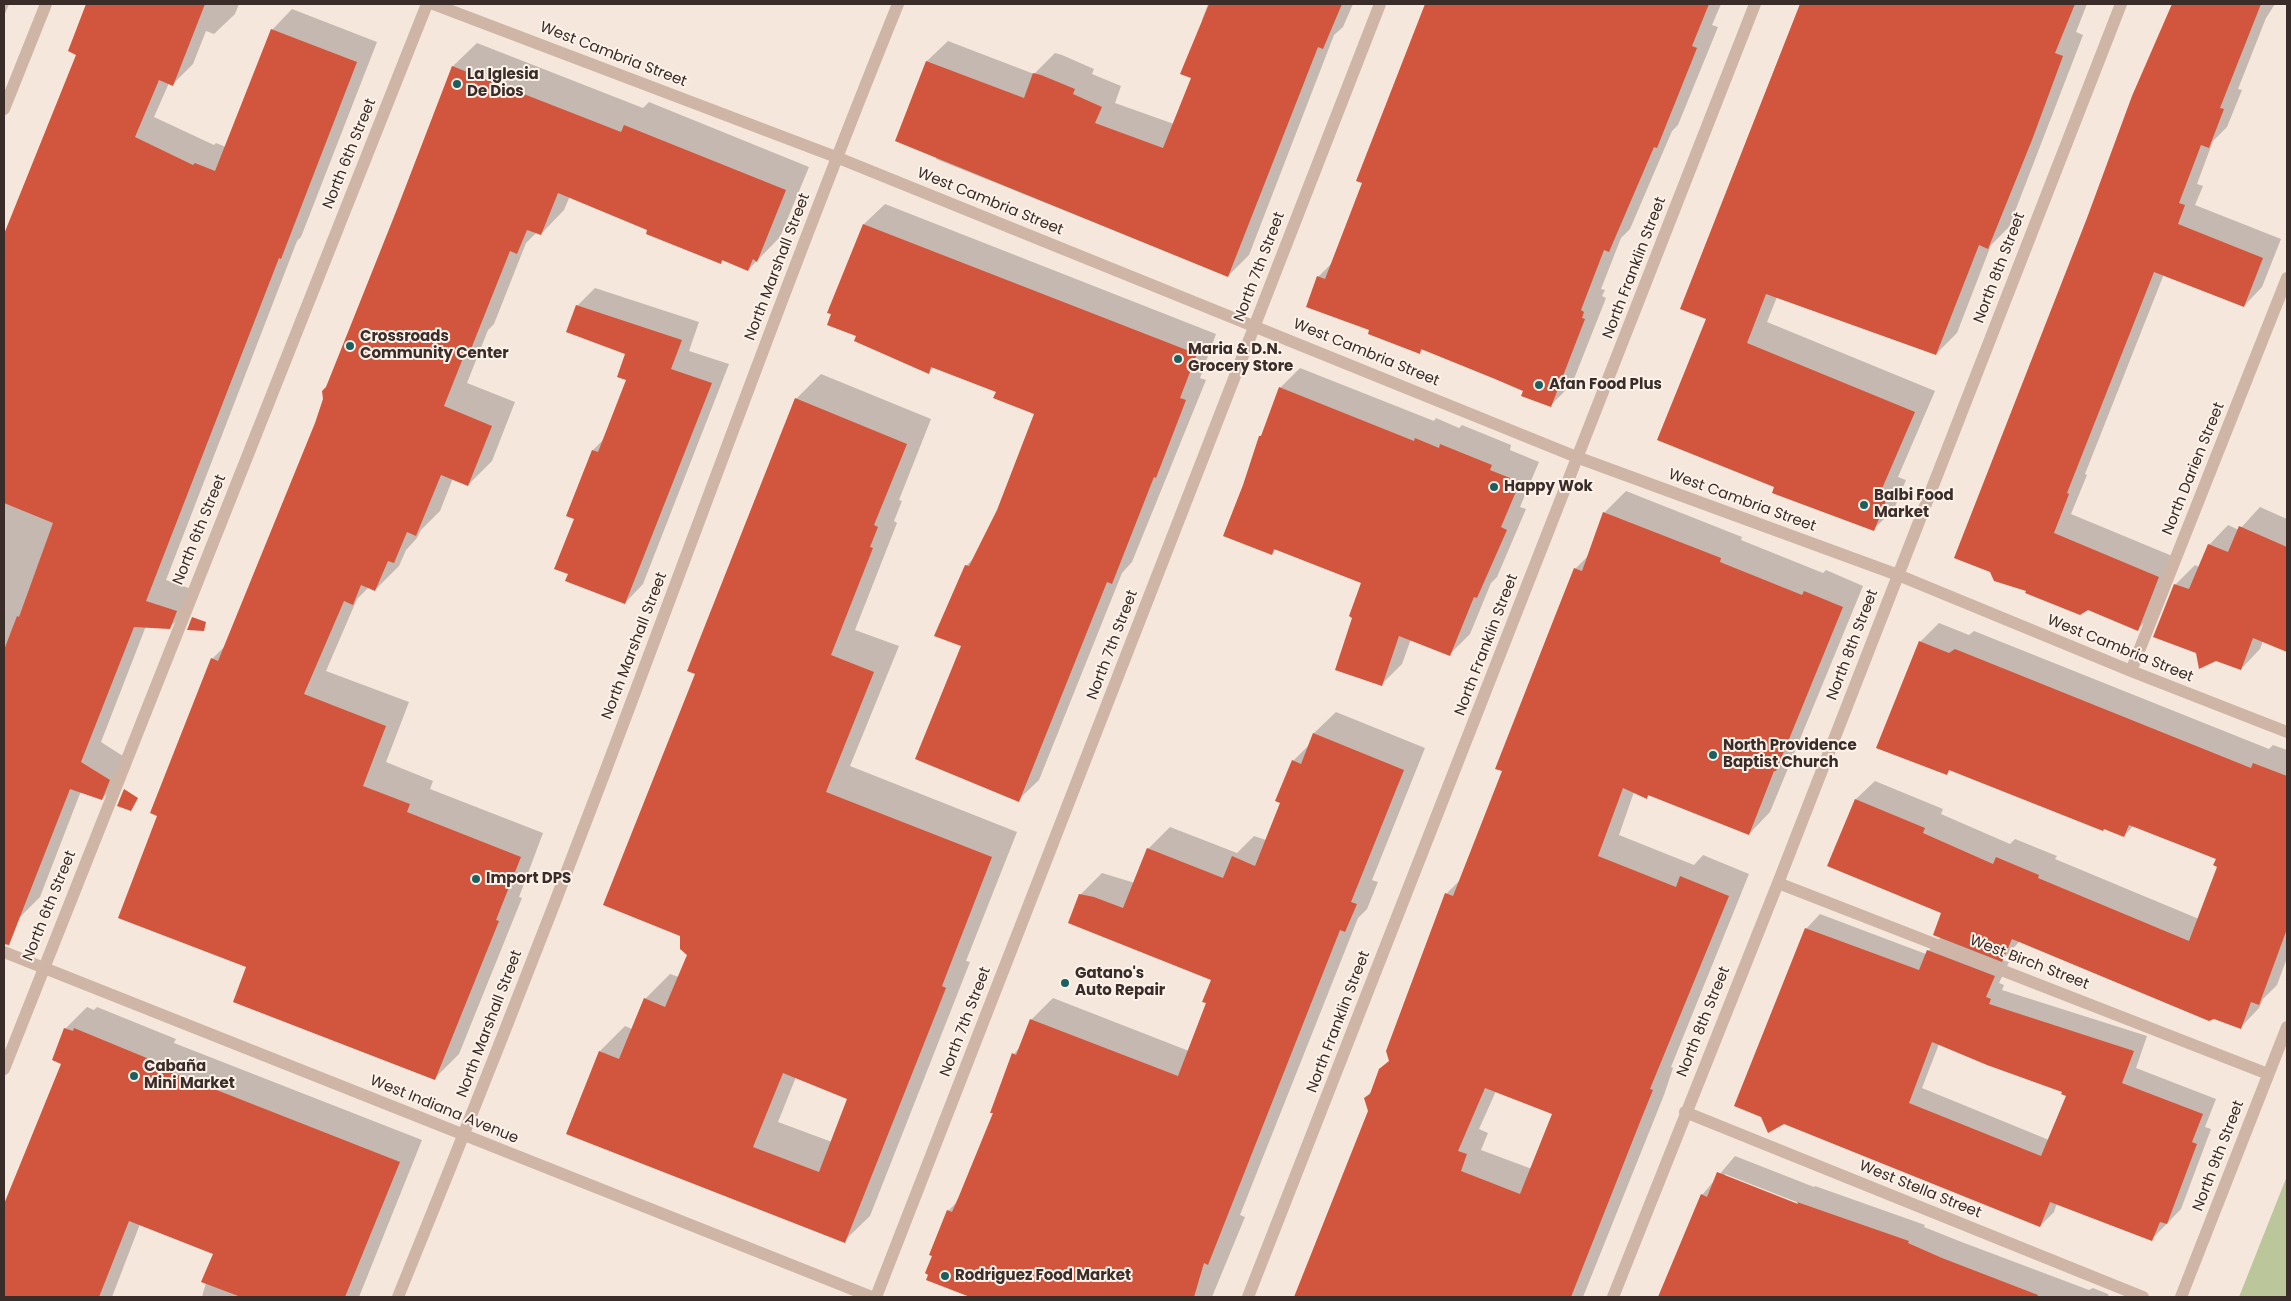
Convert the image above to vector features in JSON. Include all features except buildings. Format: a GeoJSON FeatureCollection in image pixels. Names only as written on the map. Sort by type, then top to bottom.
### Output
{"type":"FeatureCollection","features":[{"type":"Feature","properties":{"kind":"street"},"geometry":{"type":"LineString","coordinates":[[4,109],[46,4]]}},
{"type":"Feature","properties":{"kind":"street","name":"North 6th Street"},"geometry":{"type":"LineString","coordinates":[[4,1069],[427,4]]}},
{"type":"Feature","properties":{"kind":"street","name":"West Cambria Street"},"geometry":{"type":"LineString","coordinates":[[433,4],[836,157],[1255,325],[1578,458],[1898,575],[2131,672],[2287,732]]}},
{"type":"Feature","properties":{"kind":"street","name":"North Marshall Street"},"geometry":{"type":"LineString","coordinates":[[398,1297],[464,1135],[604,776],[836,157],[898,4]]}},
{"type":"Feature","properties":{"kind":"street","name":"North 7th Street"},"geometry":{"type":"LineString","coordinates":[[876,1297],[1380,4]]}},
{"type":"Feature","properties":{"kind":"street","name":"North Franklin Street"},"geometry":{"type":"LineString","coordinates":[[1248,1297],[1755,4]]}},
{"type":"Feature","properties":{"kind":"street","name":"North 8th Street"},"geometry":{"type":"LineString","coordinates":[[1612,1297],[1778,883],[2121,4]]}},
{"type":"Feature","properties":{"kind":"street","name":"North Darien Street"},"geometry":{"type":"LineString","coordinates":[[2131,672],[2287,278]]}},
{"type":"Feature","properties":{"kind":"street","name":"West Birch Street"},"geometry":{"type":"LineString","coordinates":[[1778,883],[2268,1074]]}},
{"type":"Feature","properties":{"kind":"street","name":"West Indiana Avenue"},"geometry":{"type":"LineString","coordinates":[[4,952],[872,1297]]}},
{"type":"Feature","properties":{"kind":"street","name":"North 9th Street"},"geometry":{"type":"LineString","coordinates":[[2181,1297],[2287,1027]]}},
{"type":"Feature","properties":{"kind":"street","name":"West Stella Street"},"geometry":{"type":"LineString","coordinates":[[1685,1112],[2143,1297]]}},
{"type":"Feature","properties":{"kind":"green space"},"geometry":{"type":"Polygon","coordinates":[[[2287,1176],[2287,1297],[2239,1297],[2287,1176]]]}},
{"type":"Feature","properties":{"kind":"place","name":"La Iglesia De Dios"},"geometry":{"type":"Point","coordinates":[457,84]}},
{"type":"Feature","properties":{"kind":"place","name":"Crossroads Community Center"},"geometry":{"type":"Point","coordinates":[350,346]}},
{"type":"Feature","properties":{"kind":"place","name":"Maria & D.N. Grocery Store"},"geometry":{"type":"Point","coordinates":[1178,359]}},
{"type":"Feature","properties":{"kind":"place","name":"Afan Food Plus"},"geometry":{"type":"Point","coordinates":[1539,385]}},
{"type":"Feature","properties":{"kind":"place","name":"Happy Wok"},"geometry":{"type":"Point","coordinates":[1494,487]}},
{"type":"Feature","properties":{"kind":"place","name":"Balbi Food Market"},"geometry":{"type":"Point","coordinates":[1864,505]}},
{"type":"Feature","properties":{"kind":"place","name":"North Providence Baptist Church"},"geometry":{"type":"Point","coordinates":[1713,755]}},
{"type":"Feature","properties":{"kind":"place","name":"Import DPS"},"geometry":{"type":"Point","coordinates":[476,879]}},
{"type":"Feature","properties":{"kind":"place","name":"Gatano's Auto Repair"},"geometry":{"type":"Point","coordinates":[1065,983]}},
{"type":"Feature","properties":{"kind":"place","name":"Cabaña Mini Market"},"geometry":{"type":"Point","coordinates":[134,1076]}},
{"type":"Feature","properties":{"kind":"place","name":"Rodriguez Food Market"},"geometry":{"type":"Point","coordinates":[945,1276]}}]}
